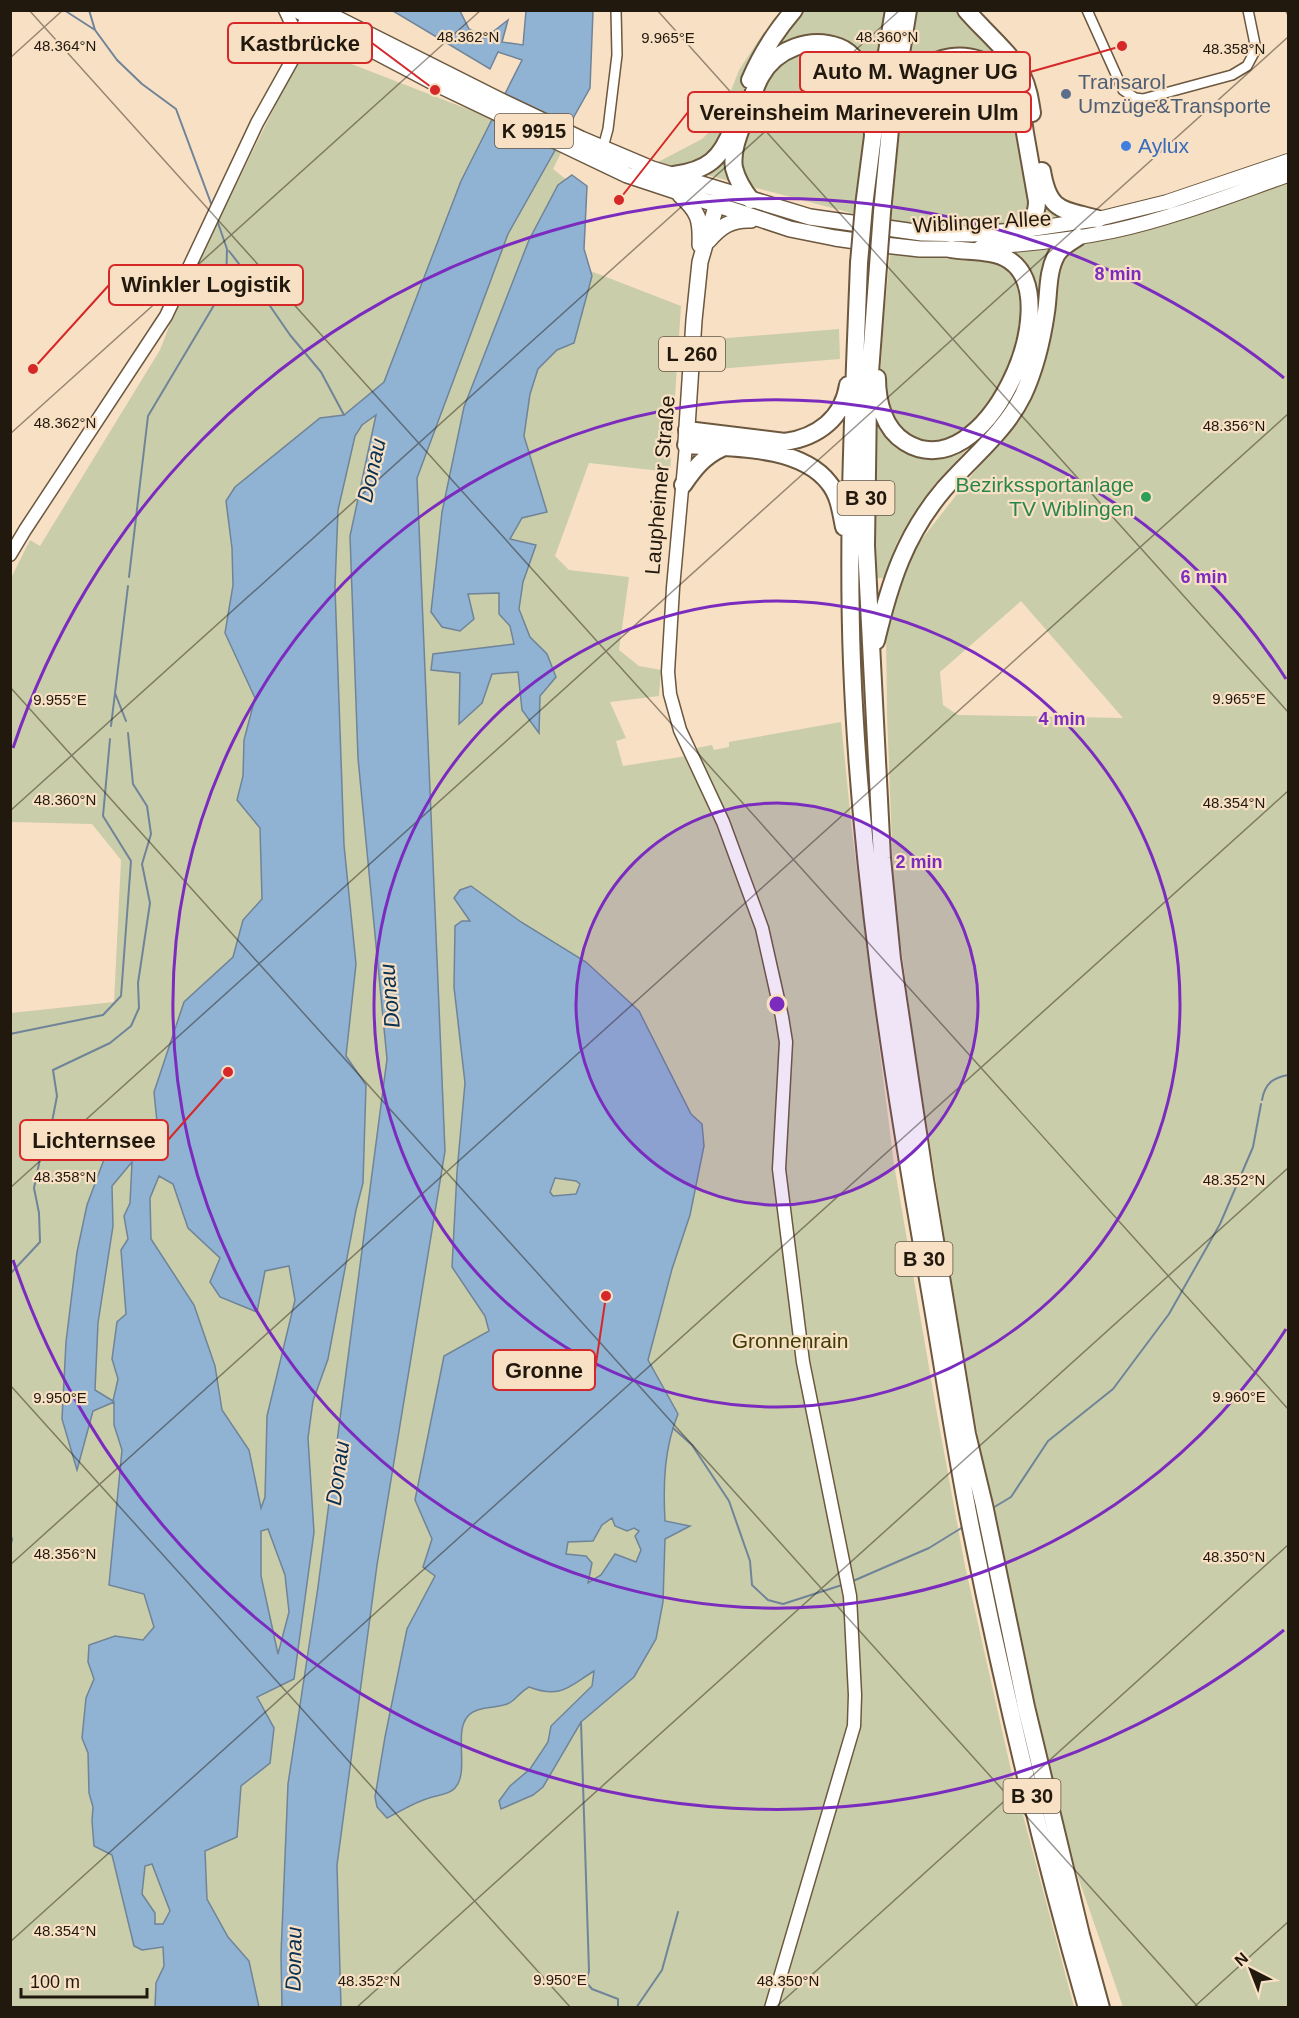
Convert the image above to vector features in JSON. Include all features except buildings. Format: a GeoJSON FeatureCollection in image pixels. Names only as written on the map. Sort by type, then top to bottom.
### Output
{"type":"FeatureCollection","features":[{"type":"Feature","properties":{"kind":"highway"},"geometry":{"type":"LineString","coordinates":[[670,179],[701,169],[718,156],[759,59],[794,10]]}},
{"type":"Feature","properties":{"kind":"highway","name":"B 30"},"geometry":{"type":"LineString","coordinates":[[894,10],[873,136],[859,263],[852,456],[851,563],[852,661],[857,747],[884,1007],[909,1174],[976,1508],[988,1525],[985,1556],[1057,1901],[1087,2007]]}},
{"type":"Feature","properties":{"kind":"highway","name":"B 30"},"geometry":{"type":"LineString","coordinates":[[908,10],[892,109],[871,336],[866,458],[866,546],[882,858],[899,1011],[967,1434],[976,1508],[972,1532],[985,1556]]}},
{"type":"Feature","properties":{"kind":"highway"},"geometry":{"type":"LineString","coordinates":[[966,10],[1022,74],[1027,87],[1044,185],[1049,196],[1066,212],[1098,219]]}},
{"type":"Feature","properties":{"kind":"highway"},"geometry":{"type":"LineString","coordinates":[[751,200],[742,188],[734,165],[739,132],[761,76],[770,64],[785,51],[815,42],[844,49],[856,60],[869,85],[873,136]]}},
{"type":"Feature","properties":{"kind":"highway"},"geometry":{"type":"LineString","coordinates":[[892,109],[920,70],[938,60],[970,56],[989,63],[1005,76],[1020,101],[1037,201],[1035,216],[1031,222],[1016,231]]}},
{"type":"Feature","properties":{"kind":"highway"},"geometry":{"type":"LineString","coordinates":[[872,659],[902,553],[919,522],[946,487],[1000,429],[1022,397],[1037,356],[1046,313],[1052,265],[1061,249],[1078,237]]}},
{"type":"Feature","properties":{"kind":"highway"},"geometry":{"type":"LineString","coordinates":[[871,336],[877,359],[877,390],[883,415],[898,438],[914,448],[930,451],[952,448],[972,436],[987,419],[1012,379],[1026,339],[1031,317],[1030,300],[1022,275],[1010,260],[998,255],[951,249]]}},
{"type":"Feature","properties":{"kind":"highway"},"geometry":{"type":"LineString","coordinates":[[686,438],[786,442],[816,434],[838,413],[845,402],[850,368],[856,355]]}},
{"type":"Feature","properties":{"kind":"highway"},"geometry":{"type":"LineString","coordinates":[[686,438],[722,448],[789,456],[820,474],[830,483],[838,500],[851,563]]}},
{"type":"Feature","properties":{"kind":"highway"},"geometry":{"type":"LineString","coordinates":[[683,485],[701,461],[710,453],[722,448]]}},
{"type":"Feature","properties":{"kind":"highway","name":"B 30"},"geometry":{"type":"LineString","coordinates":[[990,1581],[1026,1707],[1101,2007]]}},
{"type":"Feature","properties":{"kind":"main road","name":"K 9915"},"geometry":{"type":"LineString","coordinates":[[313,13],[357,30],[495,105]]}},
{"type":"Feature","properties":{"kind":"main road","name":"K 9915"},"geometry":{"type":"LineString","coordinates":[[313,13],[342,35],[600,155],[670,179]]}},
{"type":"Feature","properties":{"kind":"main road","name":"Wiblinger Allee"},"geometry":{"type":"LineString","coordinates":[[600,155],[719,198],[768,222],[841,239],[920,249],[1022,245],[1115,230],[1168,216],[1288,175]]}},
{"type":"Feature","properties":{"kind":"main road","name":"Wiblinger Allee"},"geometry":{"type":"LineString","coordinates":[[719,198],[751,200],[810,217],[922,233],[972,234],[1016,231],[1098,219],[1167,202],[1288,161]]}},
{"type":"Feature","properties":{"kind":"main road"},"geometry":{"type":"LineString","coordinates":[[670,179],[699,218],[700,262]]}},
{"type":"Feature","properties":{"kind":"main road","name":"Laupheimer Straße"},"geometry":{"type":"LineString","coordinates":[[686,438],[700,262],[719,198]]}},
{"type":"Feature","properties":{"kind":"main road","name":"L 260"},"geometry":{"type":"LineString","coordinates":[[706,244],[721,227],[729,222],[747,220],[768,222]]}},
{"type":"Feature","properties":{"kind":"street"},"geometry":{"type":"LineString","coordinates":[[285,10],[294,29],[292,46]]}},
{"type":"Feature","properties":{"kind":"street"},"geometry":{"type":"LineString","coordinates":[[340,10],[357,30]]}},
{"type":"Feature","properties":{"kind":"street"},"geometry":{"type":"LineString","coordinates":[[600,155],[608,129],[617,55],[616,10]]}},
{"type":"Feature","properties":{"kind":"street"},"geometry":{"type":"LineString","coordinates":[[1087,10],[1123,90],[1136,98],[1143,99],[1232,75],[1247,66],[1256,49],[1248,10]]}},
{"type":"Feature","properties":{"kind":"street"},"geometry":{"type":"LineString","coordinates":[[11,552],[166,316],[270,98],[292,46],[313,13]]}},
{"type":"Feature","properties":{"kind":"street"},"geometry":{"type":"LineString","coordinates":[[270,98],[295,55],[307,41],[322,35],[342,35]]}},
{"type":"Feature","properties":{"kind":"street","name":"Laupheimer Straße"},"geometry":{"type":"LineString","coordinates":[[686,438],[674,569],[668,672],[674,714],[723,822],[762,928],[782,1017],[786,1042],[779,1169],[786,1235],[803,1362],[849,1590],[855,1695],[854,1726],[771,2007]]}},
{"type":"Feature","properties":{"kind":"green space"},"geometry":{"type":"Polygon","coordinates":[[[803,11],[957,11],[1008,63],[1028,179],[1059,218],[1053,245],[1041,268],[1038,304],[1024,368],[993,421],[934,485],[897,542],[884,578],[874,578],[874,420],[880,382],[893,224],[658,162],[702,139],[712,129],[720,119],[739,70],[764,32],[785,29],[803,11]]]}},
{"type":"Feature","properties":{"kind":"green space","name":"Gronnenrain"},"geometry":{"type":"Polygon","coordinates":[[[326,39],[354,50],[349,63],[470,110],[561,153],[553,169],[586,195],[583,268],[681,306],[670,472],[589,463],[555,556],[569,570],[629,577],[619,650],[639,666],[661,670],[659,696],[610,702],[626,738],[616,741],[623,766],[699,754],[697,748],[712,745],[714,750],[729,747],[729,742],[841,722],[852,831],[894,1164],[936,1408],[965,1566],[1011,1770],[1074,2007],[11,2007],[11,1013],[114,1002],[121,860],[92,824],[11,822],[11,578],[30,540],[40,546],[160,350],[182,293],[302,52],[326,39]]]}},
{"type":"Feature","properties":{"kind":"green space"},"geometry":{"type":"Polygon","coordinates":[[[1288,181],[1288,2007],[1123,2007],[1075,1868],[1010,1623],[955,1303],[915,1049],[894,896],[886,630],[911,553],[997,443],[1040,372],[1053,278],[1067,253],[1080,246],[1171,220],[1288,181]],[[1021,601],[940,672],[943,705],[958,715],[1123,718],[1021,601]]]}},
{"type":"Feature","properties":{"kind":"green space"},"geometry":{"type":"Polygon","coordinates":[[[839,329],[840,359],[705,370],[702,340],[839,329]]]}},
{"type":"Feature","properties":{"kind":"water","name":"Donau"},"geometry":{"type":"Polygon","coordinates":[[[393,11],[460,11],[469,29],[485,38],[508,20],[502,42],[523,45],[526,11],[593,11],[590,88],[508,234],[417,478],[445,1151],[377,1565],[337,1865],[341,2007],[282,2007],[281,1955],[288,1784],[318,1587],[387,1059],[358,758],[350,536],[376,415],[362,425],[355,436],[338,510],[335,587],[344,845],[356,964],[346,1056],[366,1085],[363,1183],[328,1359],[313,1401],[308,1438],[314,1532],[294,1679],[257,1697],[274,1728],[270,1763],[241,1786],[237,1837],[205,1851],[207,1899],[228,1937],[249,1961],[259,2007],[155,2007],[156,1983],[164,1966],[163,1947],[142,1950],[134,1946],[112,1855],[94,1846],[88,1753],[82,1738],[86,1698],[94,1679],[88,1662],[89,1645],[115,1636],[143,1640],[154,1627],[144,1594],[109,1585],[122,1450],[114,1425],[114,1402],[93,1411],[77,1470],[62,1419],[66,1342],[77,1252],[87,1205],[115,1130],[132,1160],[158,1132],[154,1092],[184,1002],[233,957],[243,920],[262,899],[260,828],[237,800],[243,776],[244,740],[255,698],[225,633],[233,585],[232,548],[226,501],[235,487],[320,418],[344,415],[384,382],[461,181],[522,60],[498,52],[490,69],[393,11]],[[132,1162],[112,1186],[113,1226],[98,1323],[95,1390],[113,1401],[118,1379],[112,1359],[117,1322],[126,1314],[121,1250],[128,1239],[124,1216],[130,1203],[132,1162]],[[159,1176],[150,1198],[151,1239],[194,1305],[215,1366],[222,1410],[249,1450],[261,1508],[265,1497],[267,1416],[295,1300],[289,1266],[265,1271],[257,1312],[220,1297],[210,1282],[220,1258],[188,1228],[173,1184],[159,1176]],[[268,1529],[261,1531],[261,1576],[278,1654],[289,1612],[285,1575],[268,1529]],[[152,1864],[145,1866],[142,1894],[155,1913],[155,1924],[163,1924],[170,1911],[152,1864]]]}},
{"type":"Feature","properties":{"kind":"water"},"geometry":{"type":"Polygon","coordinates":[[[572,175],[587,186],[584,249],[592,276],[574,343],[557,350],[538,369],[530,394],[524,436],[547,512],[522,518],[510,539],[536,545],[523,582],[519,609],[530,637],[547,654],[556,677],[540,696],[539,733],[522,710],[518,672],[492,674],[482,703],[459,724],[460,673],[431,670],[433,654],[514,644],[510,626],[499,614],[499,593],[468,594],[474,619],[460,631],[442,627],[431,612],[442,512],[464,407],[529,240],[558,185],[572,175]]]}},
{"type":"Feature","properties":{"kind":"water"},"geometry":{"type":"Polygon","coordinates":[[[471,886],[521,922],[586,962],[639,1011],[691,1114],[702,1124],[704,1146],[690,1215],[672,1269],[648,1360],[678,1414],[670,1440],[666,1467],[665,1521],[690,1526],[665,1539],[663,1602],[656,1639],[634,1677],[581,1722],[543,1787],[533,1795],[501,1809],[499,1801],[510,1786],[530,1769],[548,1742],[551,1726],[592,1686],[594,1671],[564,1690],[549,1692],[529,1687],[511,1702],[473,1712],[464,1723],[461,1772],[455,1788],[418,1802],[387,1818],[377,1807],[375,1797],[385,1737],[407,1629],[435,1576],[423,1567],[432,1539],[415,1500],[444,1356],[489,1331],[485,1316],[452,1267],[465,1083],[454,987],[455,926],[462,921],[470,921],[454,898],[460,890],[471,886]],[[555,1178],[550,1192],[553,1196],[576,1194],[580,1184],[576,1181],[555,1178]],[[612,1518],[602,1525],[593,1541],[568,1542],[566,1554],[586,1556],[592,1563],[588,1583],[601,1575],[615,1554],[636,1562],[641,1550],[635,1536],[639,1531],[634,1528],[627,1531],[615,1526],[612,1518]]]}},
{"type":"Feature","properties":{"kind":"waterway"},"geometry":{"type":"LineString","coordinates":[[64,10],[95,30]]}},
{"type":"Feature","properties":{"kind":"waterway"},"geometry":{"type":"LineString","coordinates":[[89,10],[95,30],[117,60],[142,84],[176,109],[212,206]]}},
{"type":"Feature","properties":{"kind":"waterway"},"geometry":{"type":"LineString","coordinates":[[129,577],[148,416],[226,285],[227,249],[217,220]]}},
{"type":"Feature","properties":{"kind":"waterway"},"geometry":{"type":"LineString","coordinates":[[229,251],[290,335],[321,372],[344,415]]}},
{"type":"Feature","properties":{"kind":"waterway"},"geometry":{"type":"LineString","coordinates":[[111,726],[128,586]]}},
{"type":"Feature","properties":{"kind":"waterway"},"geometry":{"type":"LineString","coordinates":[[115,693],[126,721]]}},
{"type":"Feature","properties":{"kind":"waterway"},"geometry":{"type":"LineString","coordinates":[[10,1274],[40,1242],[39,1213],[34,1188],[57,1096],[53,1070],[110,1043],[131,1026],[139,1008],[138,983],[150,903],[142,864],[151,834],[147,806],[133,784],[128,733]]}},
{"type":"Feature","properties":{"kind":"waterway"},"geometry":{"type":"LineString","coordinates":[[10,1034],[103,1015],[121,996],[131,861],[103,816],[110,739]]}},
{"type":"Feature","properties":{"kind":"waterway"},"geometry":{"type":"LineString","coordinates":[[1262,1100],[1265,1089],[1271,1082],[1288,1075]]}},
{"type":"Feature","properties":{"kind":"waterway"},"geometry":{"type":"LineString","coordinates":[[991,1509],[1011,1497],[1048,1441],[1113,1389],[1169,1314],[1220,1224],[1253,1147],[1261,1104]]}},
{"type":"Feature","properties":{"kind":"waterway"},"geometry":{"type":"LineString","coordinates":[[673,1428],[692,1445],[729,1501],[750,1561],[752,1585],[768,1600],[783,1604],[842,1585]]}},
{"type":"Feature","properties":{"kind":"waterway"},"geometry":{"type":"LineString","coordinates":[[853,1581],[929,1548],[963,1527]]}},
{"type":"Feature","properties":{"kind":"waterway"},"geometry":{"type":"LineString","coordinates":[[10,1534],[12,1539],[10,1548]]}},
{"type":"Feature","properties":{"kind":"waterway"},"geometry":{"type":"LineString","coordinates":[[581,1722],[589,1971],[586,1982],[592,1989],[618,1999],[618,2008]]}},
{"type":"Feature","properties":{"kind":"waterway"},"geometry":{"type":"LineString","coordinates":[[636,2008],[662,1970],[678,1912]]}},
{"type":"Feature","properties":{"kind":"place","name":"Auto M. Wagner UG"},"geometry":{"type":"Point","coordinates":[1122,46]}},
{"type":"Feature","properties":{"kind":"place","name":"Kastbrücke"},"geometry":{"type":"Point","coordinates":[435,90]}},
{"type":"Feature","properties":{"kind":"place","name":"Transarol Umzüge&Transporte"},"geometry":{"type":"Point","coordinates":[1066,94]}},
{"type":"Feature","properties":{"kind":"place","name":"Aylux"},"geometry":{"type":"Point","coordinates":[1126,146]}},
{"type":"Feature","properties":{"kind":"place","name":"Vereinsheim Marineverein Ulm"},"geometry":{"type":"Point","coordinates":[619,200]}},
{"type":"Feature","properties":{"kind":"place","name":"Winkler Logistik"},"geometry":{"type":"Point","coordinates":[33,369]}},
{"type":"Feature","properties":{"kind":"place","name":"Bezirkssportanlage TV Wiblingen"},"geometry":{"type":"Point","coordinates":[1146,497]}},
{"type":"Feature","properties":{"kind":"place","name":"Lichternsee"},"geometry":{"type":"Point","coordinates":[228,1072]}},
{"type":"Feature","properties":{"kind":"place","name":"Gronne"},"geometry":{"type":"Point","coordinates":[606,1296]}}]}
